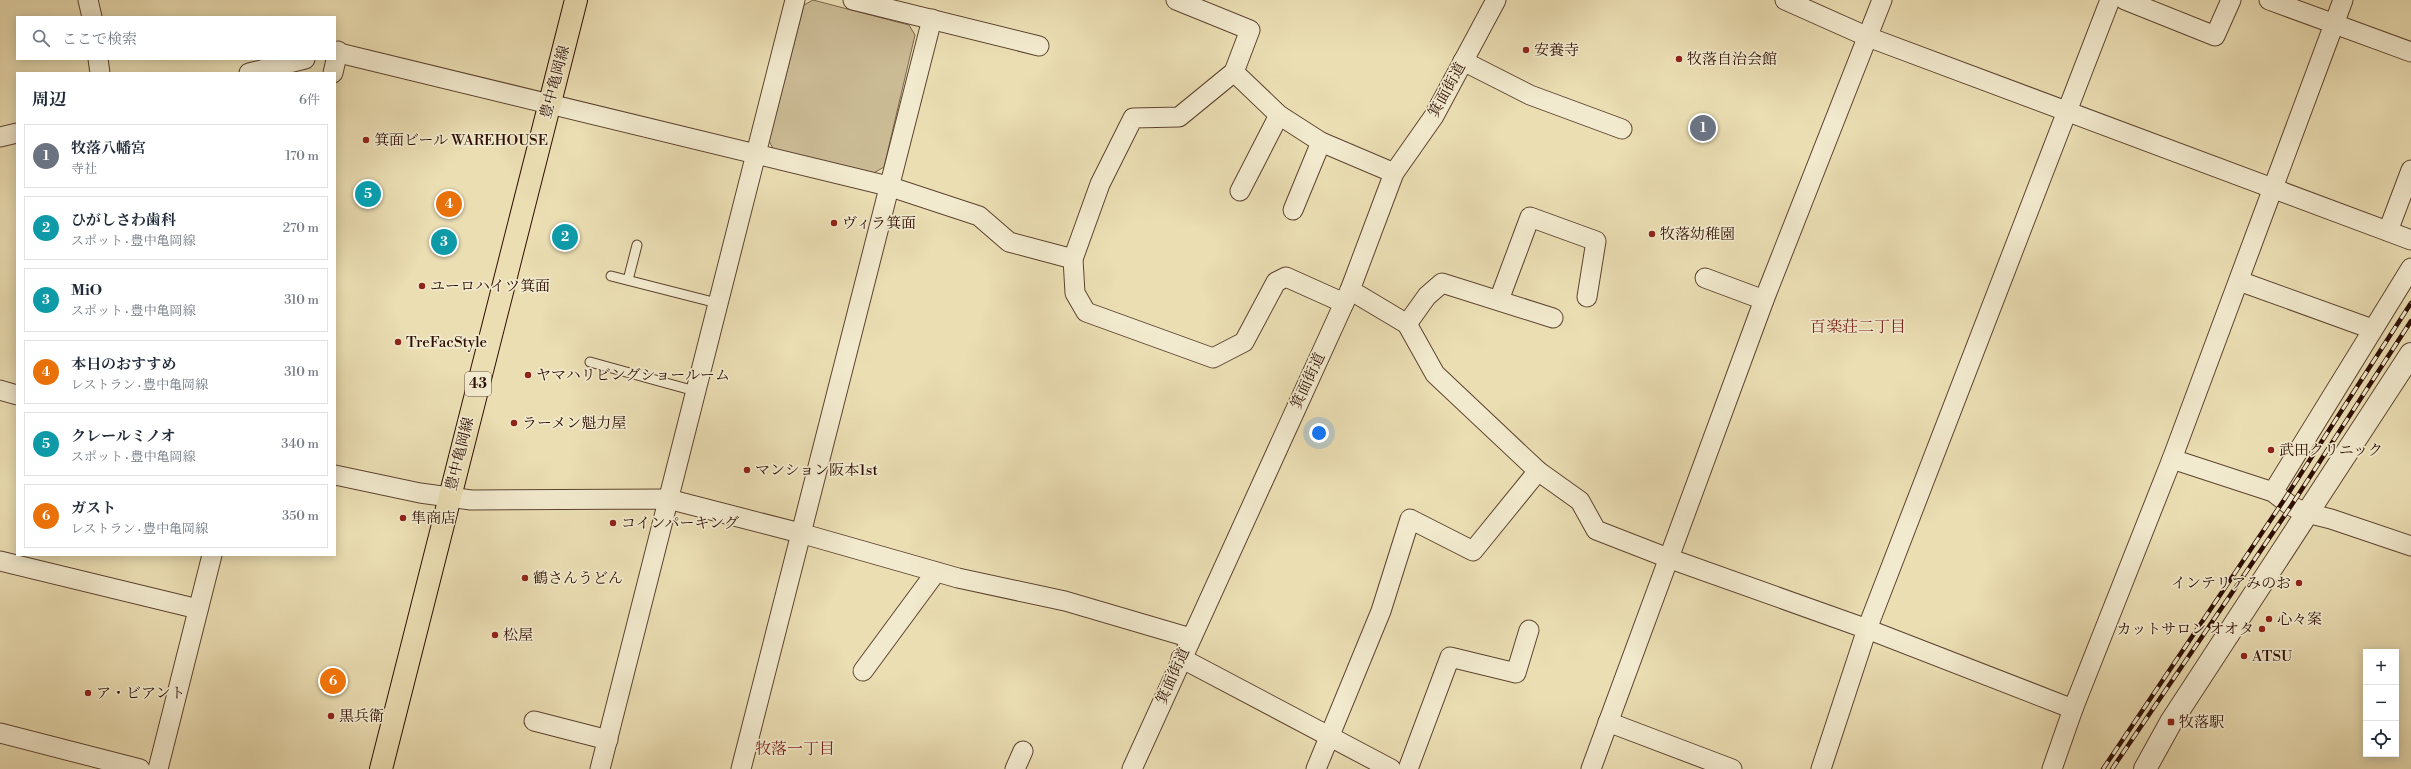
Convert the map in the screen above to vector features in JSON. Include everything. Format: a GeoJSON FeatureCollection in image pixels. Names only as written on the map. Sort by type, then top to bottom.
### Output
{"type":"FeatureCollection","features":[{"type":"Feature","properties":{"kind":"main road","name":"豊中亀岡線"},"geometry":{"type":"LineString","coordinates":[[381,769],[576,0]]}},
{"type":"Feature","properties":{"kind":"street"},"geometry":{"type":"LineString","coordinates":[[88,0],[92,16]]}},
{"type":"Feature","properties":{"kind":"street"},"geometry":{"type":"LineString","coordinates":[[600,769],[755,152],[795,0]]}},
{"type":"Feature","properties":{"kind":"street"},"geometry":{"type":"LineString","coordinates":[[854,0],[932,18],[1038,46]]}},
{"type":"Feature","properties":{"kind":"street"},"geometry":{"type":"LineString","coordinates":[[1176,0],[1250,30],[1234,72],[1179,117],[1133,118],[1100,184],[1073,259],[1075,293],[1086,312],[1213,358],[1244,342],[1276,282],[1286,277],[1347,296],[1407,324],[1435,374],[1538,471],[1580,501],[1596,530],[1668,558],[1867,629],[2073,709]]}},
{"type":"Feature","properties":{"kind":"street","name":"箕面街道"},"geometry":{"type":"LineString","coordinates":[[1132,769],[1181,658],[1347,296],[1394,173],[1434,116],[1496,0]]}},
{"type":"Feature","properties":{"kind":"street"},"geometry":{"type":"LineString","coordinates":[[1591,769],[1764,300],[1882,0]]}},
{"type":"Feature","properties":{"kind":"street"},"geometry":{"type":"LineString","coordinates":[[1821,769],[1867,629],[2110,0]]}},
{"type":"Feature","properties":{"kind":"street"},"geometry":{"type":"LineString","coordinates":[[2125,0],[2215,36],[2231,0]]}},
{"type":"Feature","properties":{"kind":"street"},"geometry":{"type":"LineString","coordinates":[[2269,0],[2411,52]]}},
{"type":"Feature","properties":{"kind":"street"},"geometry":{"type":"LineString","coordinates":[[2052,769],[2073,709],[2172,459],[2343,0]]}},
{"type":"Feature","properties":{"kind":"street"},"geometry":{"type":"LineString","coordinates":[[1794,2],[1868,37],[2067,110],[2411,240]]}},
{"type":"Feature","properties":{"kind":"street"},"geometry":{"type":"LineString","coordinates":[[741,769],[888,186],[932,18]]}},
{"type":"Feature","properties":{"kind":"street"},"geometry":{"type":"LineString","coordinates":[[337,51],[755,152],[888,186],[979,216],[1009,242],[1073,259]]}},
{"type":"Feature","properties":{"kind":"street"},"geometry":{"type":"LineString","coordinates":[[98,60],[100,72]]}},
{"type":"Feature","properties":{"kind":"street"},"geometry":{"type":"LineString","coordinates":[[253,72],[301,60]]}},
{"type":"Feature","properties":{"kind":"street"},"geometry":{"type":"LineString","coordinates":[[332,72],[335,60]]}},
{"type":"Feature","properties":{"kind":"street"},"geometry":{"type":"LineString","coordinates":[[1463,61],[1530,95],[1622,129]]}},
{"type":"Feature","properties":{"kind":"street"},"geometry":{"type":"LineString","coordinates":[[1234,72],[1279,115],[1321,142],[1394,173]]}},
{"type":"Feature","properties":{"kind":"street"},"geometry":{"type":"LineString","coordinates":[[1240,192],[1279,115]]}},
{"type":"Feature","properties":{"kind":"street"},"geometry":{"type":"LineString","coordinates":[[0,137],[16,133]]}},
{"type":"Feature","properties":{"kind":"street"},"geometry":{"type":"LineString","coordinates":[[1293,210],[1321,142]]}},
{"type":"Feature","properties":{"kind":"street"},"geometry":{"type":"LineString","coordinates":[[2388,231],[2411,170]]}},
{"type":"Feature","properties":{"kind":"street"},"geometry":{"type":"LineString","coordinates":[[1499,300],[1530,217],[1596,241],[1587,297]]}},
{"type":"Feature","properties":{"kind":"street"},"geometry":{"type":"LineString","coordinates":[[2273,492],[2372,329],[2411,268]]}},
{"type":"Feature","properties":{"kind":"street"},"geometry":{"type":"LineString","coordinates":[[1706,278],[1764,300]]}},
{"type":"Feature","properties":{"kind":"street"},"geometry":{"type":"LineString","coordinates":[[2239,281],[2372,329]]}},
{"type":"Feature","properties":{"kind":"street"},"geometry":{"type":"LineString","coordinates":[[1407,324],[1428,296],[1442,283],[1553,318]]}},
{"type":"Feature","properties":{"kind":"street"},"geometry":{"type":"LineString","coordinates":[[2145,769],[2171,722],[2411,354]]}},
{"type":"Feature","properties":{"kind":"street"},"geometry":{"type":"LineString","coordinates":[[0,390],[16,395]]}},
{"type":"Feature","properties":{"kind":"street"},"geometry":{"type":"LineString","coordinates":[[2172,459],[2273,492],[2291,506],[2307,513],[2331,519],[2411,546]]}},
{"type":"Feature","properties":{"kind":"street"},"geometry":{"type":"LineString","coordinates":[[1316,769],[1381,611],[1410,519],[1473,551],[1538,471]]}},
{"type":"Feature","properties":{"kind":"street"},"geometry":{"type":"LineString","coordinates":[[336,475],[471,500],[668,500],[800,533],[936,572],[1064,601],[1191,638]]}},
{"type":"Feature","properties":{"kind":"street"},"geometry":{"type":"LineString","coordinates":[[158,769],[212,556]]}},
{"type":"Feature","properties":{"kind":"street"},"geometry":{"type":"LineString","coordinates":[[0,561],[198,609]]}},
{"type":"Feature","properties":{"kind":"street"},"geometry":{"type":"LineString","coordinates":[[863,671],[936,572]]}},
{"type":"Feature","properties":{"kind":"street"},"geometry":{"type":"LineString","coordinates":[[1408,769],[1450,657],[1516,673],[1529,630]]}},
{"type":"Feature","properties":{"kind":"street"},"geometry":{"type":"LineString","coordinates":[[1181,658],[1391,769]]}},
{"type":"Feature","properties":{"kind":"street"},"geometry":{"type":"LineString","coordinates":[[534,721],[608,740]]}},
{"type":"Feature","properties":{"kind":"street"},"geometry":{"type":"LineString","coordinates":[[1608,722],[1732,769]]}},
{"type":"Feature","properties":{"kind":"street"},"geometry":{"type":"LineString","coordinates":[[0,733],[140,769]]}},
{"type":"Feature","properties":{"kind":"street"},"geometry":{"type":"LineString","coordinates":[[1015,769],[1022,751]]}},
{"type":"Feature","properties":{"kind":"lane"},"geometry":{"type":"LineString","coordinates":[[628,280],[637,245]]}},
{"type":"Feature","properties":{"kind":"lane"},"geometry":{"type":"LineString","coordinates":[[611,276],[717,303]]}},
{"type":"Feature","properties":{"kind":"lane"},"geometry":{"type":"LineString","coordinates":[[590,362],[695,391]]}},
{"type":"Feature","properties":{"kind":"shaded area"},"geometry":{"type":"Polygon","coordinates":[[[813,0],[909,25],[915,35],[884,167],[872,174],[774,150],[769,141],[804,5],[813,0]]]}},
{"type":"Feature","properties":{"kind":"railway"},"geometry":{"type":"LineString","coordinates":[[2103,769],[2284,500],[2411,303]]}},
{"type":"Feature","properties":{"kind":"railway"},"geometry":{"type":"LineString","coordinates":[[2112,769],[2291,506],[2411,321]]}},
{"type":"Feature","properties":{"kind":"place","name":"安養寺"},"geometry":{"type":"Point","coordinates":[1526,50]}},
{"type":"Feature","properties":{"kind":"place","name":"牧落自治会館"},"geometry":{"type":"Point","coordinates":[1679,59]}},
{"type":"Feature","properties":{"kind":"place","name":"牧落八幡宮"},"geometry":{"type":"Point","coordinates":[1703,128]}},
{"type":"Feature","properties":{"kind":"place","name":"箕面ビール WAREHOUSE"},"geometry":{"type":"Point","coordinates":[366,140]}},
{"type":"Feature","properties":{"kind":"place","name":"クレールミノオ"},"geometry":{"type":"Point","coordinates":[368,194]}},
{"type":"Feature","properties":{"kind":"place","name":"本日のおすすめ"},"geometry":{"type":"Point","coordinates":[449,204]}},
{"type":"Feature","properties":{"kind":"place","name":"ヴィラ箕面"},"geometry":{"type":"Point","coordinates":[834,223]}},
{"type":"Feature","properties":{"kind":"place","name":"牧落幼稚園"},"geometry":{"type":"Point","coordinates":[1652,234]}},
{"type":"Feature","properties":{"kind":"place","name":"ひがしさわ歯科"},"geometry":{"type":"Point","coordinates":[565,237]}},
{"type":"Feature","properties":{"kind":"place","name":"MiO"},"geometry":{"type":"Point","coordinates":[444,242]}},
{"type":"Feature","properties":{"kind":"place","name":"ユーロハイツ箕面"},"geometry":{"type":"Point","coordinates":[422,286]}},
{"type":"Feature","properties":{"kind":"place","name":"TreFacStyle"},"geometry":{"type":"Point","coordinates":[398,342]}},
{"type":"Feature","properties":{"kind":"place","name":"ヤマハリビングショールーム"},"geometry":{"type":"Point","coordinates":[528,375]}},
{"type":"Feature","properties":{"kind":"place","name":"ラーメン魁力屋"},"geometry":{"type":"Point","coordinates":[514,423]}},
{"type":"Feature","properties":{"kind":"place","name":"武田クリニック"},"geometry":{"type":"Point","coordinates":[2271,450]}},
{"type":"Feature","properties":{"kind":"place","name":"マンション阪本1st"},"geometry":{"type":"Point","coordinates":[747,470]}},
{"type":"Feature","properties":{"kind":"place","name":"隼商店"},"geometry":{"type":"Point","coordinates":[403,518]}},
{"type":"Feature","properties":{"kind":"place","name":"コインパーキング"},"geometry":{"type":"Point","coordinates":[613,523]}},
{"type":"Feature","properties":{"kind":"place","name":"鶴さんうどん"},"geometry":{"type":"Point","coordinates":[525,578]}},
{"type":"Feature","properties":{"kind":"place","name":"インテリアみのお"},"geometry":{"type":"Point","coordinates":[2299,583]}},
{"type":"Feature","properties":{"kind":"place","name":"心々案"},"geometry":{"type":"Point","coordinates":[2269,619]}},
{"type":"Feature","properties":{"kind":"place","name":"カットサロン オオタ"},"geometry":{"type":"Point","coordinates":[2262,629]}},
{"type":"Feature","properties":{"kind":"place","name":"松屋"},"geometry":{"type":"Point","coordinates":[495,635]}},
{"type":"Feature","properties":{"kind":"place","name":"ATSU"},"geometry":{"type":"Point","coordinates":[2244,656]}},
{"type":"Feature","properties":{"kind":"place","name":"ガスト"},"geometry":{"type":"Point","coordinates":[333,681]}},
{"type":"Feature","properties":{"kind":"place","name":"ア・ビアント"},"geometry":{"type":"Point","coordinates":[88,693]}},
{"type":"Feature","properties":{"kind":"place","name":"黒兵衛"},"geometry":{"type":"Point","coordinates":[331,716]}},
{"type":"Feature","properties":{"kind":"place","name":"牧落駅"},"geometry":{"type":"Point","coordinates":[2171,722]}},
{"type":"Feature","properties":{"kind":"district","name":"百楽荘二丁目"},"geometry":{"type":"Point","coordinates":[1858,327]}},
{"type":"Feature","properties":{"kind":"district","name":"牧落一丁目"},"geometry":{"type":"Point","coordinates":[795,749]}}]}
